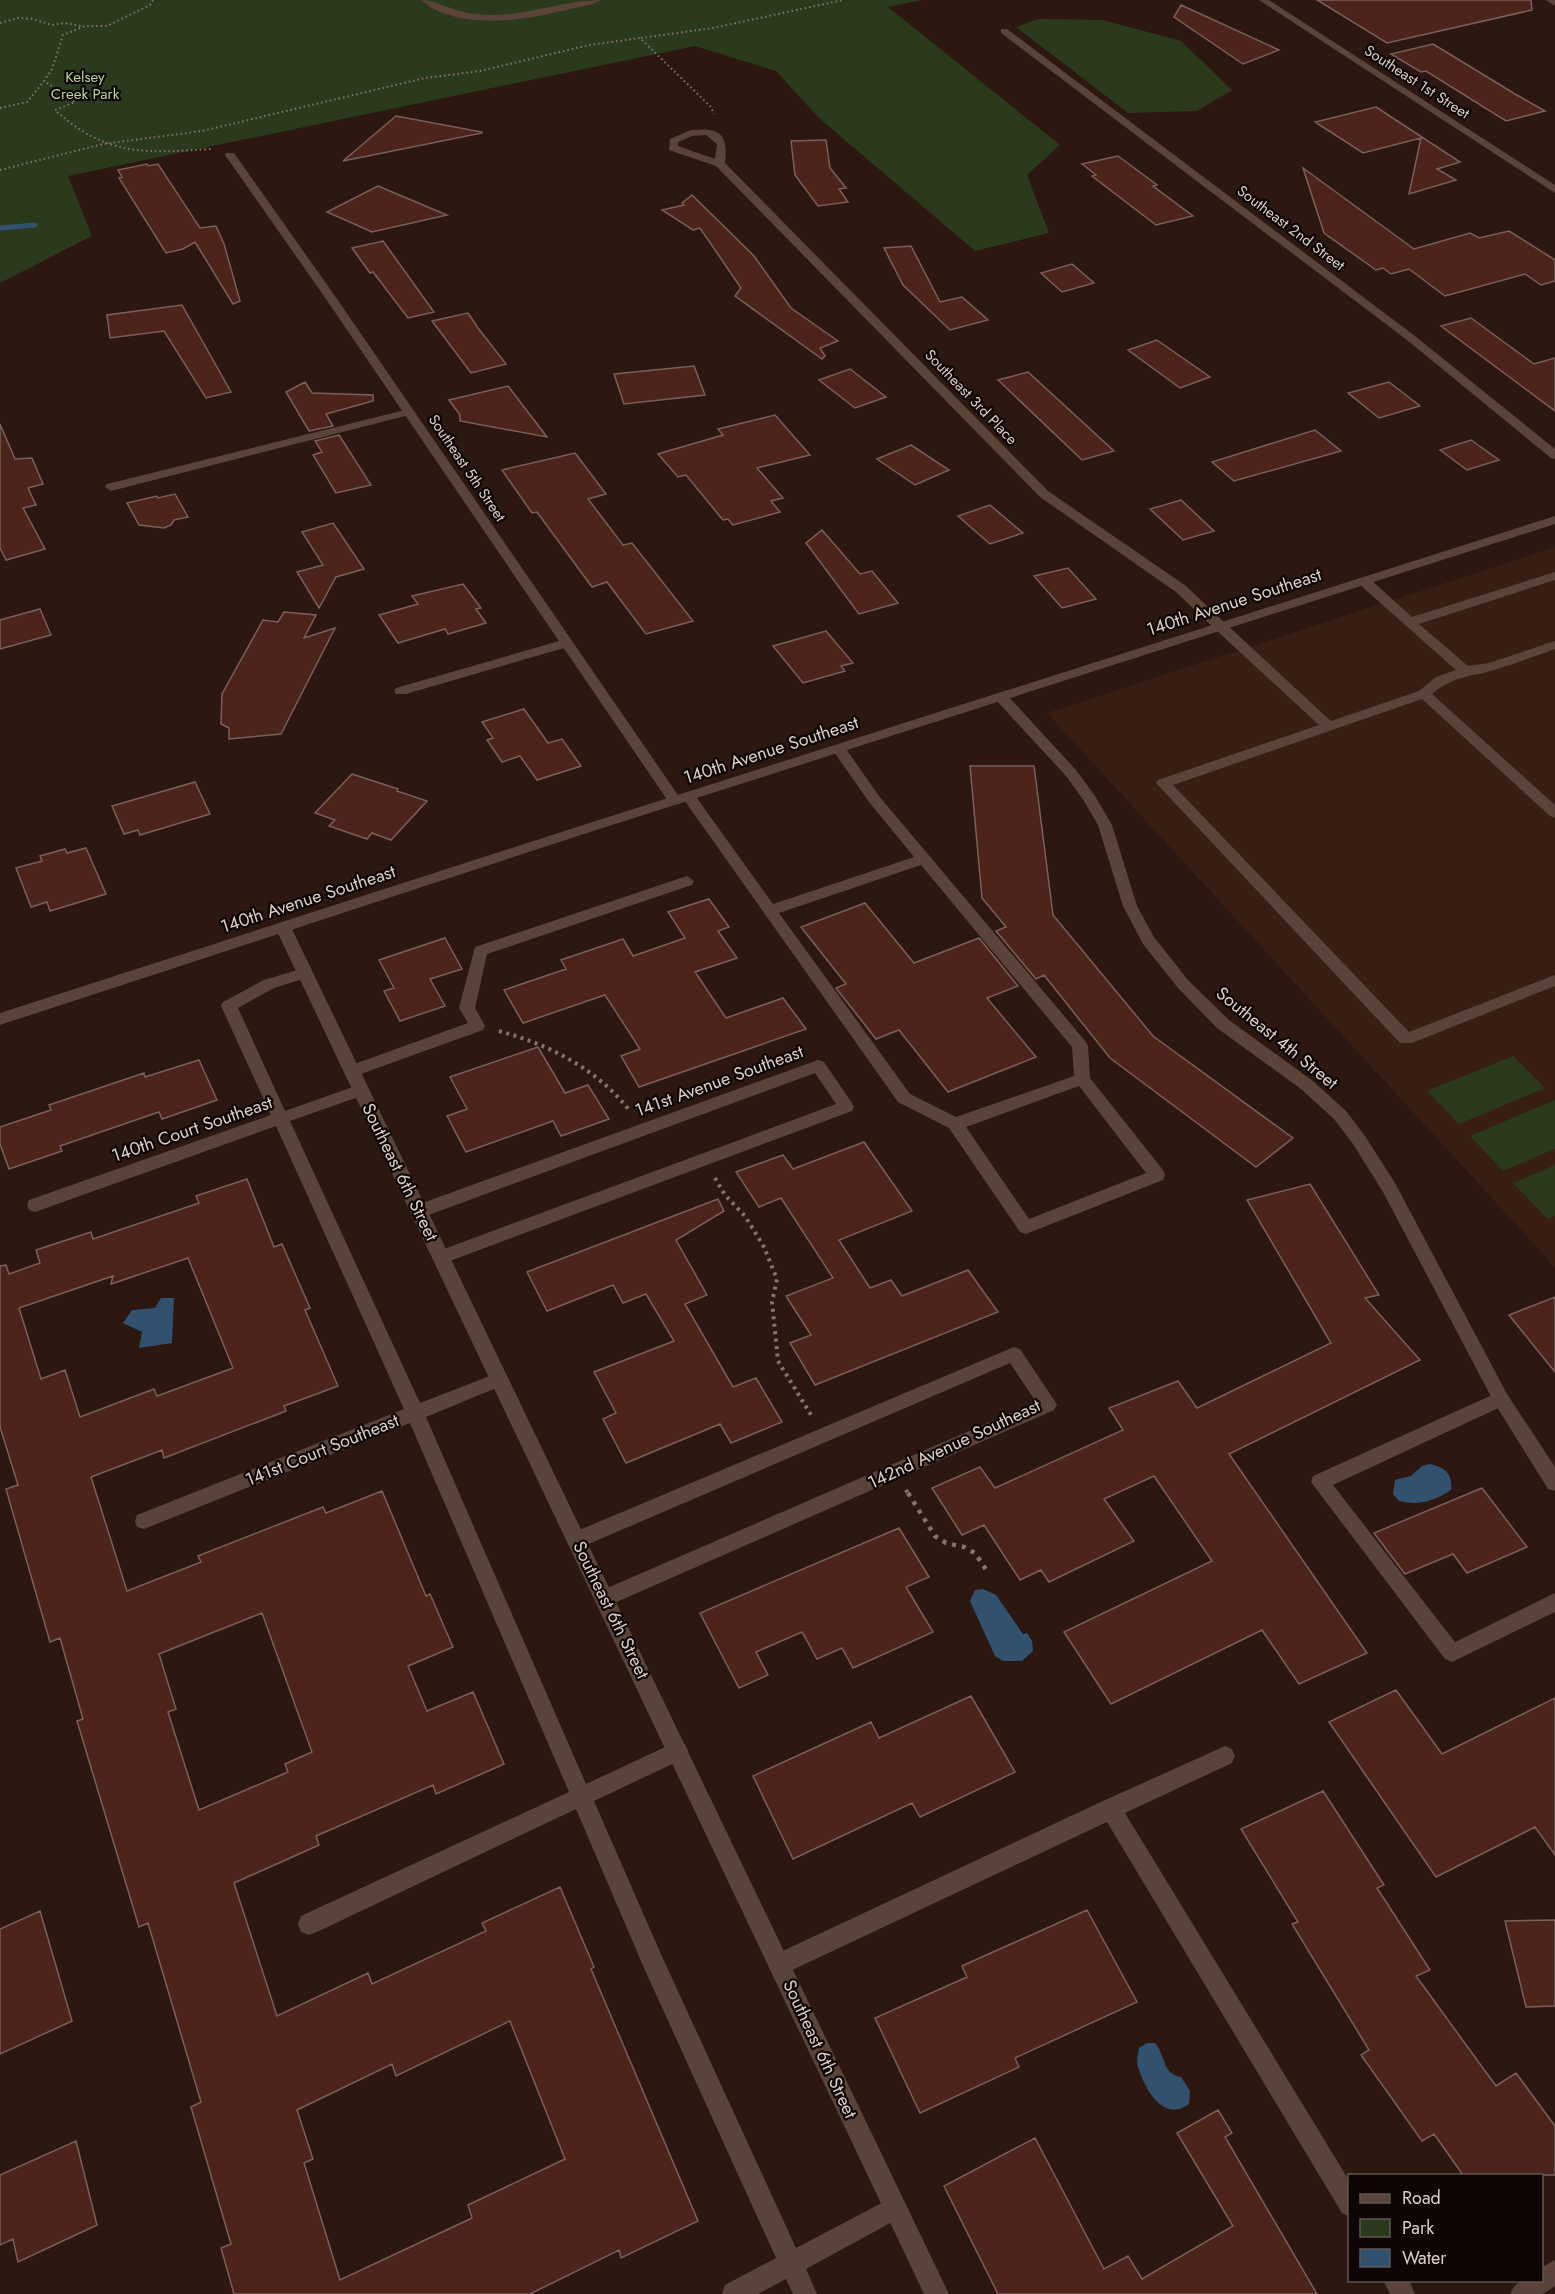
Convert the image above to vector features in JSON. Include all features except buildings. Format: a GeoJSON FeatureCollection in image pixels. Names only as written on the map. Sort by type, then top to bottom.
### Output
{"type":"FeatureCollection","features":[{"type":"Feature","properties":{"kind":"street"},"geometry":{"type":"LineString","coordinates":[[425,0],[459,14],[492,18],[525,17],[597,0]]}},
{"type":"Feature","properties":{"kind":"street","name":"Southeast 1st Street"},"geometry":{"type":"LineString","coordinates":[[1263,0],[1555,190]]}},
{"type":"Feature","properties":{"kind":"street"},"geometry":{"type":"LineString","coordinates":[[1550,0],[1555,3]]}},
{"type":"Feature","properties":{"kind":"street","name":"Southeast 2nd Street"},"geometry":{"type":"LineString","coordinates":[[1004,31],[1412,338],[1555,455]]}},
{"type":"Feature","properties":{"kind":"street","name":"Southeast 5th Street"},"geometry":{"type":"LineString","coordinates":[[230,155],[566,643],[682,799],[770,911],[904,1098],[955,1124]]}},
{"type":"Feature","properties":{"kind":"street","name":"Southeast 3rd Place"},"geometry":{"type":"LineString","coordinates":[[720,164],[1044,494],[1180,589],[1328,726]]}},
{"type":"Feature","properties":{"kind":"street"},"geometry":{"type":"LineString","coordinates":[[111,487],[409,412]]}},
{"type":"Feature","properties":{"kind":"street","name":"140th Avenue Southeast"},"geometry":{"type":"LineString","coordinates":[[0,1019],[1555,520]]}},
{"type":"Feature","properties":{"kind":"street"},"geometry":{"type":"LineString","coordinates":[[1411,622],[1555,576]]}},
{"type":"Feature","properties":{"kind":"street"},"geometry":{"type":"LineString","coordinates":[[1364,581],[1465,671]]}},
{"type":"Feature","properties":{"kind":"street"},"geometry":{"type":"LineString","coordinates":[[401,691],[566,643]]}},
{"type":"Feature","properties":{"kind":"street"},"geometry":{"type":"LineString","coordinates":[[1555,645],[1491,667],[1465,671],[1441,680],[1424,694],[1163,783],[1406,1039],[1555,980]]}},
{"type":"Feature","properties":{"kind":"street"},"geometry":{"type":"LineString","coordinates":[[1424,694],[1555,813]]}},
{"type":"Feature","properties":{"kind":"street","name":"Southeast 4th Street"},"geometry":{"type":"LineString","coordinates":[[1001,697],[1071,773],[1090,800],[1104,825],[1130,906],[1148,940],[1183,984],[1223,1024],[1307,1085],[1340,1116],[1359,1140],[1389,1188],[1501,1398],[1555,1483]]}},
{"type":"Feature","properties":{"kind":"street"},"geometry":{"type":"LineString","coordinates":[[840,749],[873,799],[1080,1046],[1082,1079],[1157,1174],[1026,1227],[955,1124],[1082,1079]]}},
{"type":"Feature","properties":{"kind":"street"},"geometry":{"type":"LineString","coordinates":[[770,911],[922,859]]}},
{"type":"Feature","properties":{"kind":"street"},"geometry":{"type":"LineString","coordinates":[[352,1071],[477,1026],[467,1008],[480,951],[687,881]]}},
{"type":"Feature","properties":{"kind":"street","name":"Southeast 6th Street"},"geometry":{"type":"LineString","coordinates":[[283,927],[937,2294]]}},
{"type":"Feature","properties":{"kind":"street"},"geometry":{"type":"LineString","coordinates":[[304,973],[269,984],[229,1006],[415,1413],[652,1960],[805,2294]]}},
{"type":"Feature","properties":{"kind":"street","name":"141st Avenue Southeast"},"geometry":{"type":"LineString","coordinates":[[420,1211],[818,1066],[846,1107],[442,1257]]}},
{"type":"Feature","properties":{"kind":"street","name":"140th Court Southeast"},"geometry":{"type":"LineString","coordinates":[[35,1205],[361,1090]]}},
{"type":"Feature","properties":{"kind":"street","name":"142nd Avenue Southeast"},"geometry":{"type":"LineString","coordinates":[[577,1540],[1014,1354],[1048,1405],[605,1598]]}},
{"type":"Feature","properties":{"kind":"street","name":"141st Court Southeast"},"geometry":{"type":"LineString","coordinates":[[144,1521],[500,1379]]}},
{"type":"Feature","properties":{"kind":"street"},"geometry":{"type":"LineString","coordinates":[[1501,1398],[1320,1482],[1452,1653],[1555,1602]]}},
{"type":"Feature","properties":{"kind":"street"},"geometry":{"type":"LineString","coordinates":[[309,1924],[582,1798],[678,1751]]}},
{"type":"Feature","properties":{"kind":"street"},"geometry":{"type":"LineString","coordinates":[[780,1964],[1225,1756]]}},
{"type":"Feature","properties":{"kind":"street"},"geometry":{"type":"LineString","coordinates":[[1110,1808],[1348,2202]]}},
{"type":"Feature","properties":{"kind":"street"},"geometry":{"type":"LineString","coordinates":[[734,2294],[896,2208]]}},
{"type":"Feature","properties":{"kind":"street"},"geometry":{"type":"LineString","coordinates":[[1522,2294],[1540,2282]]}},
{"type":"Feature","properties":{"kind":"path"},"geometry":{"type":"LineString","coordinates":[[0,23],[18,18],[33,19],[52,25],[107,26],[150,5],[153,0]]}},
{"type":"Feature","properties":{"kind":"path"},"geometry":{"type":"LineString","coordinates":[[0,170],[102,144],[202,131],[357,92],[424,78],[480,71],[589,45],[713,28],[843,0]]}},
{"type":"Feature","properties":{"kind":"path"},"geometry":{"type":"LineString","coordinates":[[72,24],[74,29]]}},
{"type":"Feature","properties":{"kind":"path"},"geometry":{"type":"LineString","coordinates":[[0,108],[18,107],[33,100],[52,69],[63,35],[85,26]]}},
{"type":"Feature","properties":{"kind":"path"},"geometry":{"type":"LineString","coordinates":[[640,38],[711,107],[715,117]]}},
{"type":"Feature","properties":{"kind":"path"},"geometry":{"type":"LineString","coordinates":[[44,81],[75,102],[55,110],[66,121],[102,144],[137,152],[211,149],[214,153],[230,155]]}},
{"type":"Feature","properties":{"kind":"path"},"geometry":{"type":"LineString","coordinates":[[477,1026],[524,1037],[590,1072],[618,1092],[642,1130]]}},
{"type":"Feature","properties":{"kind":"path"},"geometry":{"type":"LineString","coordinates":[[704,1160],[725,1195],[745,1216],[764,1247],[777,1279],[772,1302],[777,1361],[822,1435]]}},
{"type":"Feature","properties":{"kind":"path"},"geometry":{"type":"LineString","coordinates":[[894,1472],[934,1536],[946,1543],[964,1547],[975,1553],[987,1571]]}},
{"type":"Feature","properties":{"kind":"shaded area"},"geometry":{"type":"Polygon","coordinates":[[[1555,547],[1555,1267],[1047,713],[1555,547]]]}},
{"type":"Feature","properties":{"kind":"green space","name":"Kelsey Creek Park"},"geometry":{"type":"Polygon","coordinates":[[[0,0],[922,0],[888,7],[1060,145],[1027,175],[1049,233],[975,251],[819,118],[776,71],[695,46],[68,176],[92,236],[0,283],[0,0]]]}},
{"type":"Feature","properties":{"kind":"green space"},"geometry":{"type":"Polygon","coordinates":[[[1038,19],[1103,20],[1181,41],[1232,90],[1197,111],[1128,113],[1016,27],[1038,19]]]}},
{"type":"Feature","properties":{"kind":"green space"},"geometry":{"type":"Polygon","coordinates":[[[1513,1056],[1545,1088],[1459,1124],[1427,1091],[1513,1056]]]}},
{"type":"Feature","properties":{"kind":"green space"},"geometry":{"type":"Polygon","coordinates":[[[1555,1100],[1555,1149],[1503,1171],[1470,1136],[1555,1100]]]}},
{"type":"Feature","properties":{"kind":"green space"},"geometry":{"type":"Polygon","coordinates":[[[1555,1165],[1555,1216],[1548,1219],[1513,1183],[1555,1165]]]}},
{"type":"Feature","properties":{"kind":"water"},"geometry":{"type":"Polygon","coordinates":[[[161,1298],[174,1298],[172,1343],[139,1348],[142,1332],[123,1323],[132,1310],[155,1308],[161,1298]]]}},
{"type":"Feature","properties":{"kind":"water"},"geometry":{"type":"Polygon","coordinates":[[[1430,1464],[1447,1472],[1451,1480],[1451,1490],[1426,1502],[1399,1501],[1393,1494],[1395,1480],[1411,1476],[1422,1466],[1430,1464]]]}},
{"type":"Feature","properties":{"kind":"water"},"geometry":{"type":"Polygon","coordinates":[[[983,1589],[996,1595],[1023,1634],[1027,1633],[1032,1641],[1033,1651],[1022,1661],[1003,1661],[995,1656],[970,1601],[975,1590],[983,1589]]]}},
{"type":"Feature","properties":{"kind":"water"},"geometry":{"type":"Polygon","coordinates":[[[1147,2043],[1155,2043],[1170,2072],[1181,2077],[1190,2091],[1189,2104],[1180,2109],[1171,2109],[1156,2101],[1150,2093],[1137,2062],[1139,2048],[1147,2043]]]}},
{"type":"Feature","properties":{"kind":"waterway"},"geometry":{"type":"LineString","coordinates":[[0,228],[35,225]]}}]}
